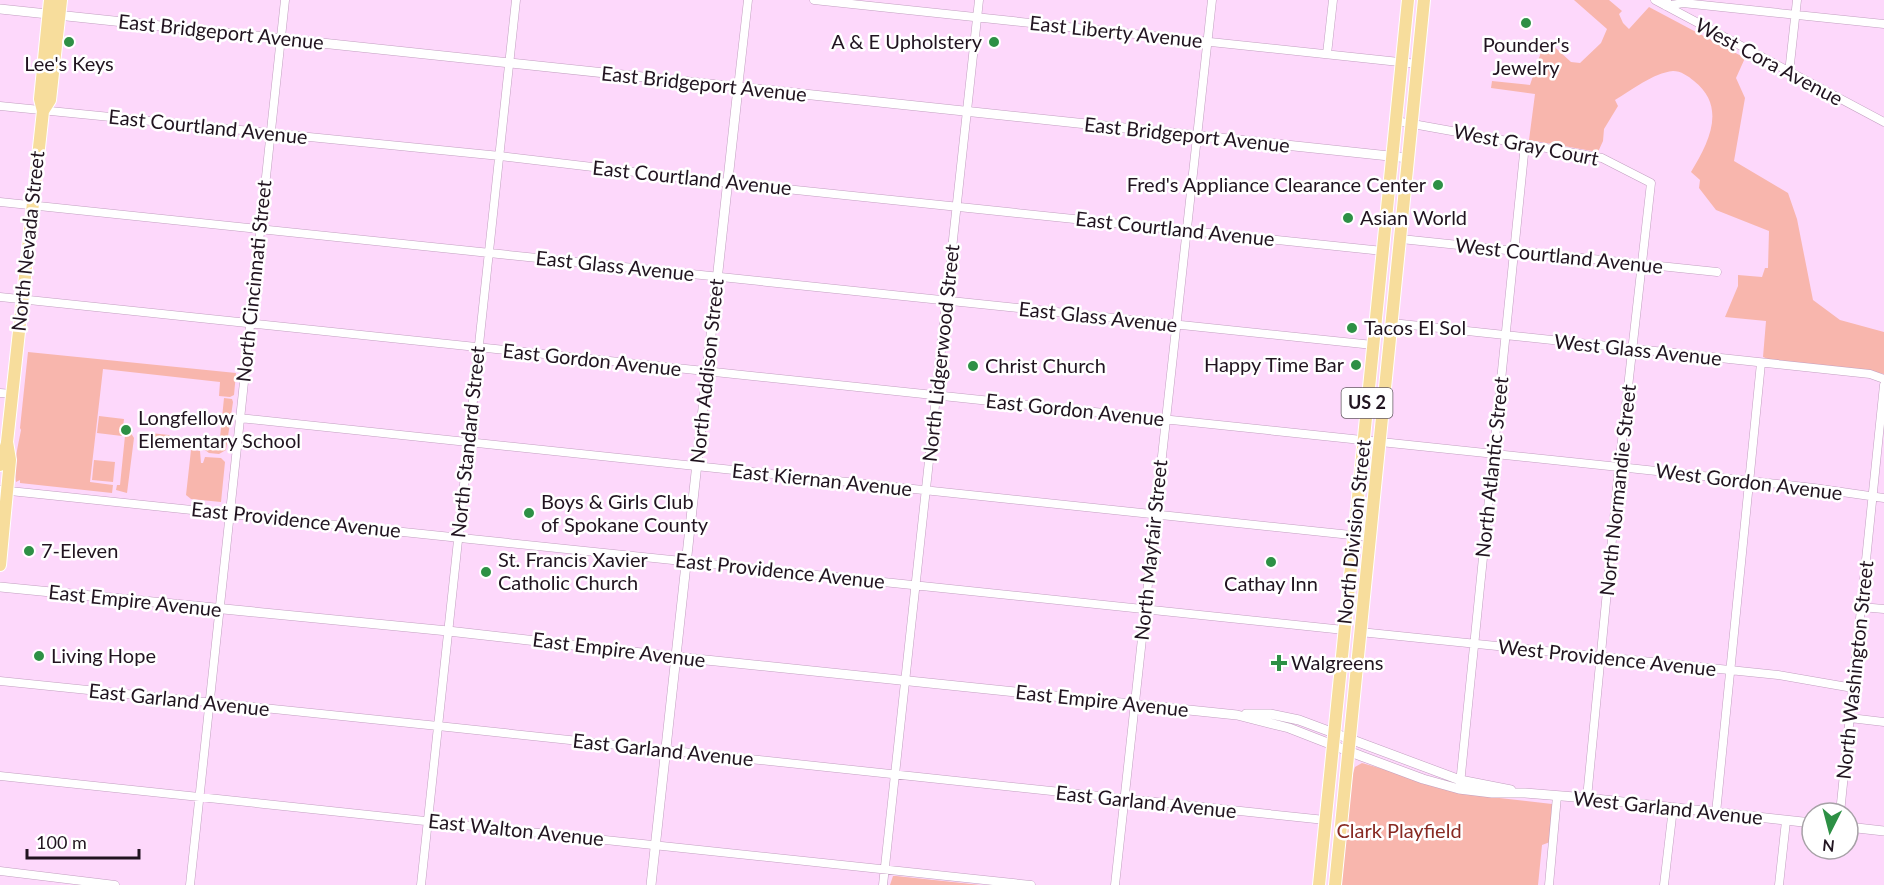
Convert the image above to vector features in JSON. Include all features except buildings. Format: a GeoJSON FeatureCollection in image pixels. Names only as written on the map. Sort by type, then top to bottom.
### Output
{"type":"FeatureCollection","features":[{"type":"Feature","properties":{"kind":"main road","name":"North Nevada Street"},"geometry":{"type":"LineString","coordinates":[[0,565],[3,491],[10,460],[7,442],[6,394],[22,300],[43,111],[50,100],[54,15],[50,0]]}},
{"type":"Feature","properties":{"kind":"main road","name":"North Nevada Street"},"geometry":{"type":"LineString","coordinates":[[54,15],[61,0]]}},
{"type":"Feature","properties":{"kind":"main road","name":"North Division Street"},"geometry":{"type":"LineString","coordinates":[[1319,885],[1408,0]]}},
{"type":"Feature","properties":{"kind":"main road","name":"North Division Street"},"geometry":{"type":"LineString","coordinates":[[1335,885],[1424,0]]}},
{"type":"Feature","properties":{"kind":"main road"},"geometry":{"type":"LineString","coordinates":[[1381,270],[1388,274],[1384,316],[1392,323]]}},
{"type":"Feature","properties":{"kind":"main road"},"geometry":{"type":"LineString","coordinates":[[1373,345],[1382,350],[1379,379],[1385,388]]}},
{"type":"Feature","properties":{"kind":"main road","name":"North Nevada Street"},"geometry":{"type":"LineString","coordinates":[[0,465],[7,442]]}},
{"type":"Feature","properties":{"kind":"street","name":"North Cincinnati Street"},"geometry":{"type":"LineString","coordinates":[[190,885],[285,0]]}},
{"type":"Feature","properties":{"kind":"street","name":"North Standard Street"},"geometry":{"type":"LineString","coordinates":[[421,885],[516,0]]}},
{"type":"Feature","properties":{"kind":"street","name":"North Addison Street"},"geometry":{"type":"LineString","coordinates":[[651,885],[748,0]]}},
{"type":"Feature","properties":{"kind":"street","name":"East Liberty Avenue"},"geometry":{"type":"LineString","coordinates":[[814,0],[1418,64]]}},
{"type":"Feature","properties":{"kind":"street","name":"North Lidgerwood Street"},"geometry":{"type":"LineString","coordinates":[[883,885],[980,0]]}},
{"type":"Feature","properties":{"kind":"street","name":"North Mayfair Street"},"geometry":{"type":"LineString","coordinates":[[1115,885],[1212,0]]}},
{"type":"Feature","properties":{"kind":"street"},"geometry":{"type":"LineString","coordinates":[[1327,54],[1333,0]]}},
{"type":"Feature","properties":{"kind":"street","name":"West Cora Avenue"},"geometry":{"type":"LineString","coordinates":[[1655,0],[1666,3],[1789,73],[1884,122]]}},
{"type":"Feature","properties":{"kind":"street"},"geometry":{"type":"LineString","coordinates":[[1789,73],[1797,0]]}},
{"type":"Feature","properties":{"kind":"street"},"geometry":{"type":"LineString","coordinates":[[1666,3],[1884,24]]}},
{"type":"Feature","properties":{"kind":"street","name":"East Bridgeport Avenue"},"geometry":{"type":"LineString","coordinates":[[0,9],[1408,158]]}},
{"type":"Feature","properties":{"kind":"street","name":"East Courtland Avenue"},"geometry":{"type":"LineString","coordinates":[[0,106],[500,156],[728,183],[1383,251]]}},
{"type":"Feature","properties":{"kind":"street","name":"West Gray Court"},"geometry":{"type":"LineString","coordinates":[[1396,120],[1602,158],[1651,183]]}},
{"type":"Feature","properties":{"kind":"street","name":"North Atlantic Street"},"geometry":{"type":"LineString","coordinates":[[1460,784],[1525,144]]}},
{"type":"Feature","properties":{"kind":"street","name":"North Normandie Street"},"geometry":{"type":"LineString","coordinates":[[1587,798],[1619,466],[1651,183]]}},
{"type":"Feature","properties":{"kind":"street","name":"East Glass Avenue"},"geometry":{"type":"LineString","coordinates":[[0,202],[1373,345]]}},
{"type":"Feature","properties":{"kind":"street","name":"West Courtland Avenue"},"geometry":{"type":"LineString","coordinates":[[1401,239],[1716,272]]}},
{"type":"Feature","properties":{"kind":"street","name":"East Gordon Avenue"},"geometry":{"type":"LineString","coordinates":[[0,297],[1363,440]]}},
{"type":"Feature","properties":{"kind":"street","name":"West Glass Avenue"},"geometry":{"type":"LineString","coordinates":[[1392,323],[1870,374],[1884,379]]}},
{"type":"Feature","properties":{"kind":"street"},"geometry":{"type":"LineString","coordinates":[[1716,813],[1761,363]]}},
{"type":"Feature","properties":{"kind":"street","name":"North Washington Street"},"geometry":{"type":"LineString","coordinates":[[1841,801],[1884,385]]}},
{"type":"Feature","properties":{"kind":"street","name":"East Kiernan Avenue"},"geometry":{"type":"LineString","coordinates":[[239,418],[1370,537]]}},
{"type":"Feature","properties":{"kind":"street","name":"West Gordon Avenue"},"geometry":{"type":"LineString","coordinates":[[1363,440],[1619,466],[1884,498]]}},
{"type":"Feature","properties":{"kind":"street","name":"East Providence Avenue"},"geometry":{"type":"LineString","coordinates":[[3,491],[1344,630]]}},
{"type":"Feature","properties":{"kind":"street","name":"East Empire Avenue"},"geometry":{"type":"LineString","coordinates":[[0,586],[1237,715],[1334,739]]}},
{"type":"Feature","properties":{"kind":"street"},"geometry":{"type":"LineString","coordinates":[[1861,607],[1884,609]]}},
{"type":"Feature","properties":{"kind":"street","name":"West Providence Avenue"},"geometry":{"type":"LineString","coordinates":[[1360,632],[1778,675],[1853,688]]}},
{"type":"Feature","properties":{"kind":"street","name":"East Garland Avenue"},"geometry":{"type":"LineString","coordinates":[[0,681],[1325,820]]}},
{"type":"Feature","properties":{"kind":"street"},"geometry":{"type":"LineString","coordinates":[[1850,718],[1884,722]]}},
{"type":"Feature","properties":{"kind":"street","name":"West Garland Avenue"},"geometry":{"type":"LineString","coordinates":[[1334,739],[1423,779],[1460,784],[1492,793],[1587,798],[1800,823]]}},
{"type":"Feature","properties":{"kind":"street","name":"East Walton Avenue"},"geometry":{"type":"LineString","coordinates":[[0,777],[1031,885]]}},
{"type":"Feature","properties":{"kind":"street"},"geometry":{"type":"LineString","coordinates":[[1549,885],[1557,796]]}},
{"type":"Feature","properties":{"kind":"street"},"geometry":{"type":"LineString","coordinates":[[1664,885],[1672,808]]}},
{"type":"Feature","properties":{"kind":"street"},"geometry":{"type":"LineString","coordinates":[[1779,885],[1786,821]]}},
{"type":"Feature","properties":{"kind":"street"},"geometry":{"type":"LineString","coordinates":[[1860,828],[1884,831]]}},
{"type":"Feature","properties":{"kind":"street"},"geometry":{"type":"LineString","coordinates":[[0,871],[115,885]]}},
{"type":"Feature","properties":{"kind":"green space"},"geometry":{"type":"Polygon","coordinates":[[[1574,0],[1609,0],[1622,11],[1619,14],[1629,29],[1649,7],[1745,58],[1736,78],[1745,98],[1734,161],[1788,193],[1797,219],[1813,300],[1840,320],[1884,332],[1884,374],[1768,359],[1763,357],[1766,321],[1725,317],[1738,286],[1738,275],[1762,277],[1765,268],[1768,268],[1769,231],[1716,210],[1699,188],[1700,180],[1691,172],[1709,137],[1712,113],[1710,102],[1704,91],[1687,76],[1679,72],[1665,72],[1615,100],[1618,106],[1604,129],[1603,141],[1598,152],[1529,140],[1535,94],[1491,88],[1492,81],[1530,85],[1547,40],[1571,62],[1580,63],[1601,43],[1607,29],[1574,0]]]}},
{"type":"Feature","properties":{"kind":"green space"},"geometry":{"type":"Polygon","coordinates":[[[28,352],[236,373],[234,395],[219,396],[220,382],[103,369],[90,482],[113,485],[112,493],[20,483],[20,480],[16,482],[15,462],[21,430],[28,352]]]}},
{"type":"Feature","properties":{"kind":"green space"},"geometry":{"type":"Polygon","coordinates":[[[224,398],[232,399],[233,402],[226,450],[219,454],[209,453],[204,447],[219,448],[224,398]]]}},
{"type":"Feature","properties":{"kind":"green space"},"geometry":{"type":"Polygon","coordinates":[[[99,416],[124,419],[122,436],[97,433],[99,416]]]}},
{"type":"Feature","properties":{"kind":"green space"},"geometry":{"type":"Polygon","coordinates":[[[126,426],[129,427],[134,438],[127,493],[116,490],[117,485],[120,485],[126,426]]]}},
{"type":"Feature","properties":{"kind":"green space"},"geometry":{"type":"Polygon","coordinates":[[[141,432],[169,435],[174,439],[174,447],[140,445],[141,432]]]}},
{"type":"Feature","properties":{"kind":"green space"},"geometry":{"type":"Polygon","coordinates":[[[191,450],[200,451],[201,463],[205,457],[221,458],[225,462],[221,502],[191,499],[186,495],[191,450]]]}},
{"type":"Feature","properties":{"kind":"green space"},"geometry":{"type":"Polygon","coordinates":[[[94,460],[115,462],[113,482],[92,480],[94,460]]]}},
{"type":"Feature","properties":{"kind":"green space","name":"Clark Playfield"},"geometry":{"type":"Polygon","coordinates":[[[1362,763],[1473,795],[1552,804],[1550,842],[1542,845],[1538,885],[1340,885],[1351,779],[1355,767],[1362,763]]]}},
{"type":"Feature","properties":{"kind":"green space"},"geometry":{"type":"Polygon","coordinates":[[[893,876],[896,876],[981,885],[890,885],[893,876]]]}},
{"type":"Feature","properties":{"kind":"place","name":"Pounder's Jewelry"},"geometry":{"type":"Point","coordinates":[1526,23]}},
{"type":"Feature","properties":{"kind":"place","name":"Lee's Keys"},"geometry":{"type":"Point","coordinates":[69,42]}},
{"type":"Feature","properties":{"kind":"place","name":"A & E Upholstery"},"geometry":{"type":"Point","coordinates":[994,42]}},
{"type":"Feature","properties":{"kind":"place","name":"Fred's Appliance Clearance Center"},"geometry":{"type":"Point","coordinates":[1438,185]}},
{"type":"Feature","properties":{"kind":"place","name":"Asian World"},"geometry":{"type":"Point","coordinates":[1348,218]}},
{"type":"Feature","properties":{"kind":"place","name":"Tacos El Sol"},"geometry":{"type":"Point","coordinates":[1352,328]}},
{"type":"Feature","properties":{"kind":"place","name":"Happy Time Bar"},"geometry":{"type":"Point","coordinates":[1356,365]}},
{"type":"Feature","properties":{"kind":"place","name":"Christ Church"},"geometry":{"type":"Point","coordinates":[973,366]}},
{"type":"Feature","properties":{"kind":"place","name":"Longfellow Elementary School"},"geometry":{"type":"Point","coordinates":[126,430]}},
{"type":"Feature","properties":{"kind":"place","name":"Boys & Girls Club of Spokane County"},"geometry":{"type":"Point","coordinates":[529,513]}},
{"type":"Feature","properties":{"kind":"place","name":"7-Eleven"},"geometry":{"type":"Point","coordinates":[29,551]}},
{"type":"Feature","properties":{"kind":"place","name":"Cathay Inn"},"geometry":{"type":"Point","coordinates":[1271,562]}},
{"type":"Feature","properties":{"kind":"place","name":"St. Francis Xavier Catholic Church"},"geometry":{"type":"Point","coordinates":[486,572]}},
{"type":"Feature","properties":{"kind":"place","name":"Living Hope"},"geometry":{"type":"Point","coordinates":[39,656]}},
{"type":"Feature","properties":{"kind":"place","name":"Walgreens"},"geometry":{"type":"Point","coordinates":[1279,663]}}]}
